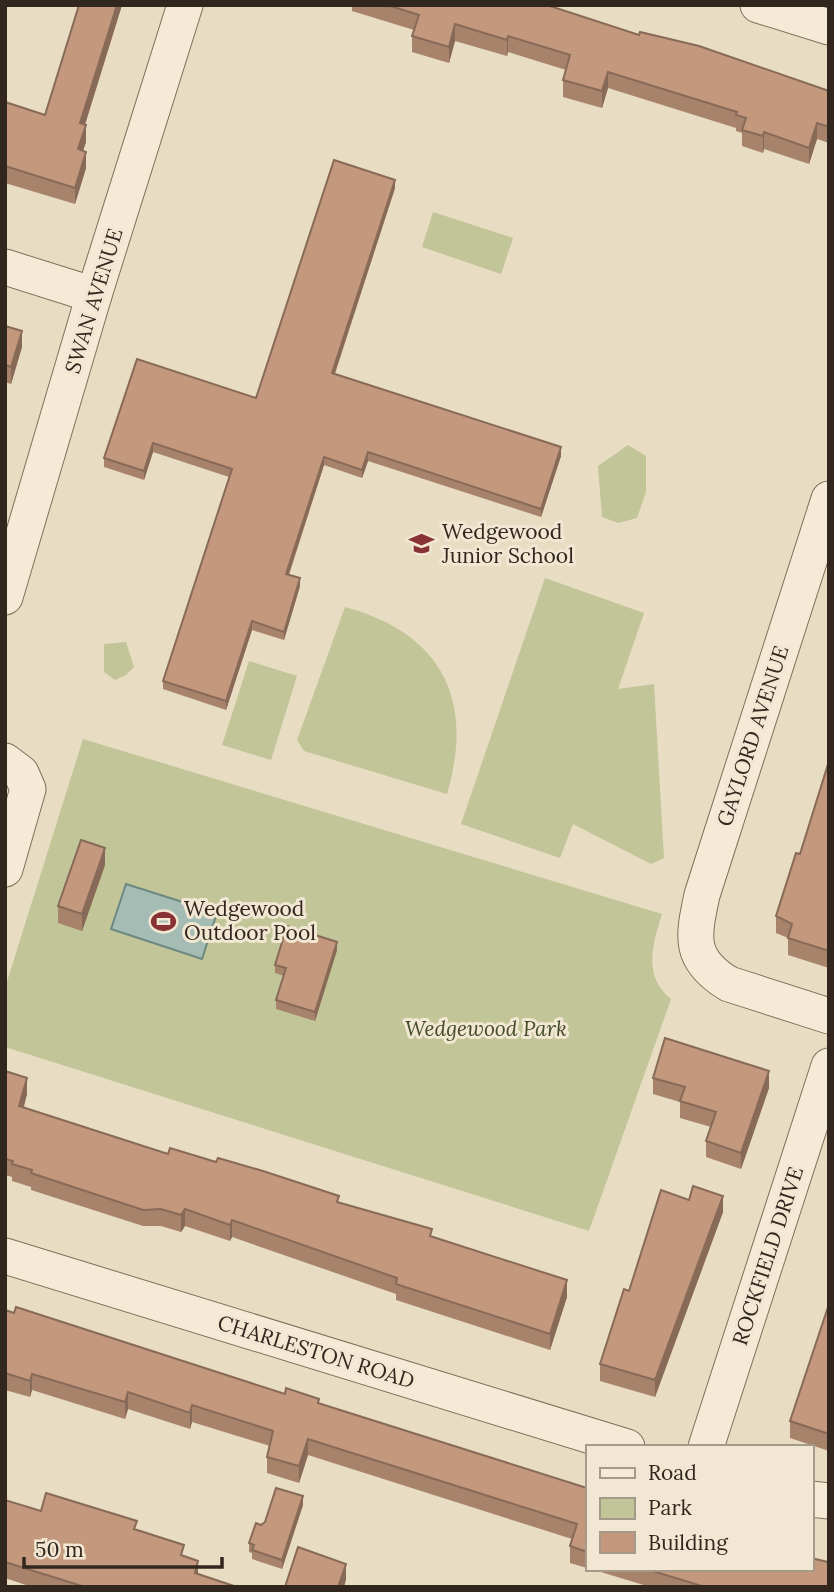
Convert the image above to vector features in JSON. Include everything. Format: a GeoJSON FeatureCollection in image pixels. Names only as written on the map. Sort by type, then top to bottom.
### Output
{"type":"FeatureCollection","features":[{"type":"Feature","properties":{"kind":"street","name":"SWAN AVENUE"},"geometry":{"type":"LineString","coordinates":[[5,597],[94,296],[186,5]]}},
{"type":"Feature","properties":{"kind":"street"},"geometry":{"type":"LineString","coordinates":[[758,5],[829,27]]}},
{"type":"Feature","properties":{"kind":"street"},"geometry":{"type":"LineString","coordinates":[[5,267],[94,296]]}},
{"type":"Feature","properties":{"kind":"street","name":"GAYLORD AVENUE"},"geometry":{"type":"LineString","coordinates":[[829,499],[702,895],[695,940],[698,954],[711,972],[729,984],[829,1016]]}},
{"type":"Feature","properties":{"kind":"street"},"geometry":{"type":"LineString","coordinates":[[5,869],[28,789],[15,770]]}},
{"type":"Feature","properties":{"kind":"street","name":"ROCKFIELD DRIVE"},"geometry":{"type":"LineString","coordinates":[[707,1445],[829,1066]]}},
{"type":"Feature","properties":{"kind":"street","name":"CHARLESTON ROAD"},"geometry":{"type":"LineString","coordinates":[[5,1256],[620,1445]]}},
{"type":"Feature","properties":{"kind":"green space"},"geometry":{"type":"Polygon","coordinates":[[[433,212],[513,238],[501,274],[422,247],[433,212]]]}},
{"type":"Feature","properties":{"kind":"green space"},"geometry":{"type":"Polygon","coordinates":[[[628,445],[646,456],[646,492],[637,518],[618,523],[602,517],[598,466],[628,445]]]}},
{"type":"Feature","properties":{"kind":"green space"},"geometry":{"type":"Polygon","coordinates":[[[545,578],[644,613],[618,689],[654,684],[664,858],[651,864],[573,824],[560,858],[461,824],[545,578]]]}},
{"type":"Feature","properties":{"kind":"green space"},"geometry":{"type":"Polygon","coordinates":[[[345,607],[378,619],[405,634],[427,653],[442,675],[452,700],[456,728],[455,760],[447,794],[304,751],[297,740],[345,607]]]}},
{"type":"Feature","properties":{"kind":"green space"},"geometry":{"type":"Polygon","coordinates":[[[126,642],[134,667],[115,680],[104,672],[104,644],[126,642]]]}},
{"type":"Feature","properties":{"kind":"green space"},"geometry":{"type":"Polygon","coordinates":[[[249,661],[297,676],[271,760],[222,745],[249,661]]]}},
{"type":"Feature","properties":{"kind":"green space","name":"Wedgewood Park"},"geometry":{"type":"Polygon","coordinates":[[[83,739],[662,914],[653,948],[653,970],[662,990],[671,999],[589,1231],[5,1047],[5,988],[83,739]]]}},
{"type":"Feature","properties":{"kind":"water","name":"Wedgewood Outdoor Pool"},"geometry":{"type":"Polygon","coordinates":[[[126,884],[217,913],[202,959],[111,929],[126,884]]]}},
{"type":"Feature","properties":{"kind":"building"},"geometry":{"type":"Polygon","coordinates":[[[79,5],[117,5],[80,123],[86,125],[78,149],[86,152],[75,188],[5,166],[5,102],[45,115],[79,5]]]}},
{"type":"Feature","properties":{"kind":"building"},"geometry":{"type":"Polygon","coordinates":[[[387,5],[547,5],[639,35],[640,32],[699,46],[829,91],[829,127],[817,123],[809,148],[764,132],[763,136],[742,130],[746,118],[736,115],[737,112],[608,72],[602,91],[563,80],[570,55],[508,36],[507,40],[455,24],[449,47],[412,36],[419,15],[387,5]]]}},
{"type":"Feature","properties":{"kind":"building"},"geometry":{"type":"Polygon","coordinates":[[[334,160],[395,180],[332,373],[561,447],[541,509],[368,452],[362,470],[324,457],[286,574],[300,578],[284,632],[252,621],[226,701],[163,681],[232,469],[153,443],[144,471],[104,458],[137,359],[256,398],[334,160]]]}},
{"type":"Feature","properties":{"kind":"building"},"geometry":{"type":"Polygon","coordinates":[[[5,326],[22,331],[11,367],[5,365],[5,326]]]}},
{"type":"Feature","properties":{"kind":"building"},"geometry":{"type":"Polygon","coordinates":[[[829,761],[829,951],[788,938],[792,924],[776,916],[796,853],[800,854],[829,761]]]}},
{"type":"Feature","properties":{"kind":"building"},"geometry":{"type":"Polygon","coordinates":[[[81,840],[105,848],[82,914],[58,906],[81,840]]]}},
{"type":"Feature","properties":{"kind":"building"},"geometry":{"type":"Polygon","coordinates":[[[287,926],[337,942],[315,1012],[276,1000],[286,968],[275,965],[287,926]]]}},
{"type":"Feature","properties":{"kind":"building"},"geometry":{"type":"Polygon","coordinates":[[[665,1038],[769,1071],[741,1153],[706,1141],[716,1112],[680,1101],[685,1087],[653,1078],[665,1038]]]}},
{"type":"Feature","properties":{"kind":"building"},"geometry":{"type":"Polygon","coordinates":[[[5,1071],[27,1078],[19,1106],[168,1154],[170,1148],[216,1162],[218,1158],[263,1171],[339,1196],[337,1202],[432,1229],[430,1236],[567,1280],[550,1334],[396,1284],[397,1278],[232,1220],[230,1225],[185,1209],[181,1215],[161,1209],[143,1210],[31,1173],[32,1170],[12,1164],[13,1161],[5,1159],[5,1071]]]}},
{"type":"Feature","properties":{"kind":"building"},"geometry":{"type":"Polygon","coordinates":[[[693,1186],[723,1196],[655,1380],[600,1364],[624,1289],[629,1291],[661,1190],[689,1200],[693,1186]]]}},
{"type":"Feature","properties":{"kind":"building"},"geometry":{"type":"Polygon","coordinates":[[[829,1304],[829,1434],[790,1421],[829,1304]]]}},
{"type":"Feature","properties":{"kind":"building"},"geometry":{"type":"Polygon","coordinates":[[[16,1307],[285,1394],[286,1388],[319,1399],[318,1403],[586,1488],[586,1552],[570,1546],[577,1524],[308,1439],[299,1466],[267,1457],[273,1431],[192,1405],[190,1413],[128,1392],[125,1402],[32,1374],[30,1381],[5,1373],[5,1310],[14,1313],[16,1307]]]}},
{"type":"Feature","properties":{"kind":"building"},"geometry":{"type":"Polygon","coordinates":[[[276,1488],[303,1496],[282,1560],[252,1550],[254,1545],[249,1543],[256,1523],[261,1525],[265,1522],[276,1488]]]}},
{"type":"Feature","properties":{"kind":"building"},"geometry":{"type":"Polygon","coordinates":[[[46,1493],[137,1521],[134,1529],[184,1545],[181,1555],[198,1561],[195,1573],[237,1587],[85,1587],[5,1562],[5,1500],[41,1511],[46,1493]]]}},
{"type":"Feature","properties":{"kind":"building"},"geometry":{"type":"Polygon","coordinates":[[[298,1547],[346,1564],[338,1587],[285,1587],[298,1547]]]}},
{"type":"Feature","properties":{"kind":"building"},"geometry":{"type":"Polygon","coordinates":[[[813,1558],[828,1562],[829,1559],[829,1587],[705,1587],[653,1571],[813,1571],[813,1558]]]}},
{"type":"Feature","properties":{"kind":"place","name":"Wedgewood Junior School"},"geometry":{"type":"Point","coordinates":[422,544]}},
{"type":"Feature","properties":{"kind":"place","name":"Wedgewood Outdoor Pool"},"geometry":{"type":"Point","coordinates":[164,921]}}]}
